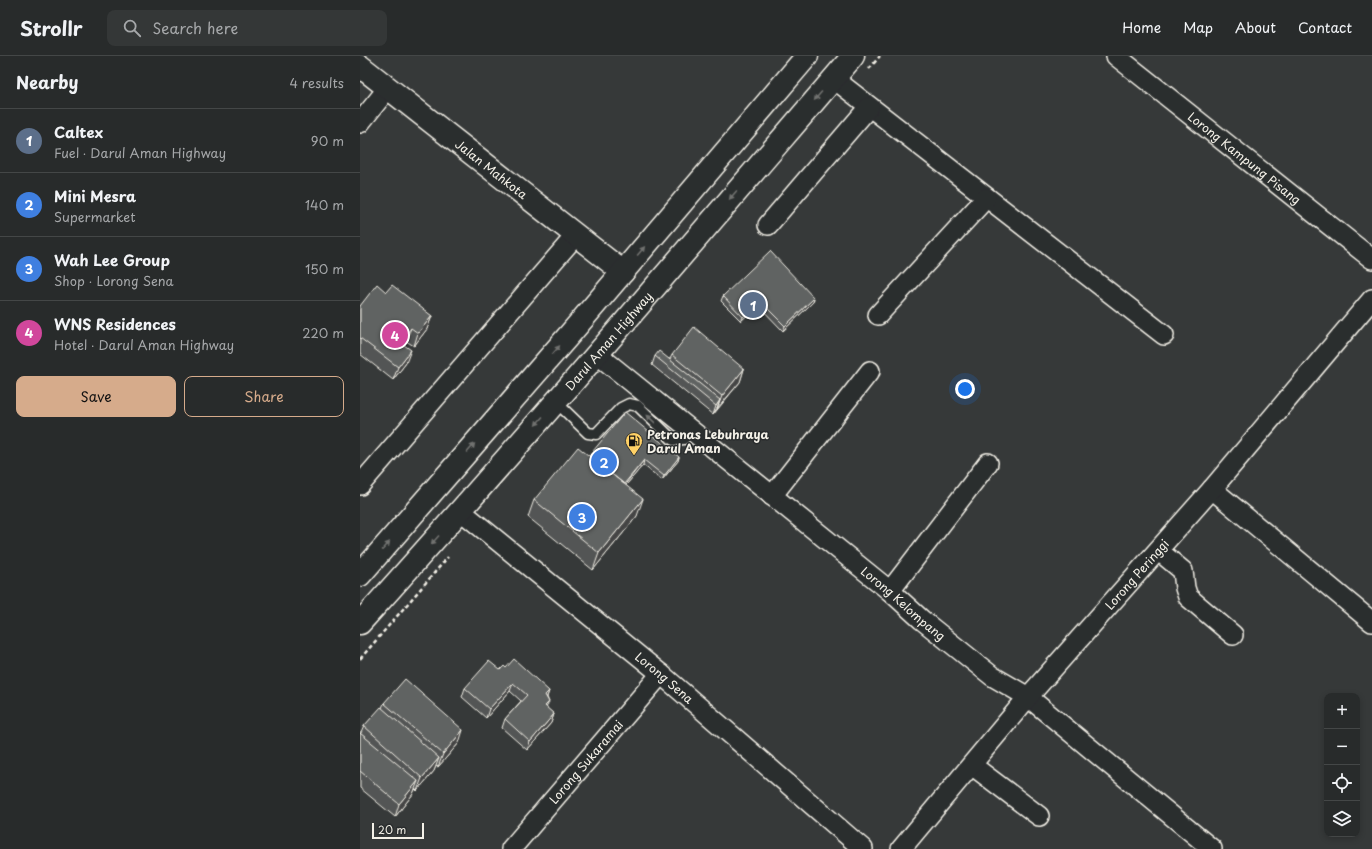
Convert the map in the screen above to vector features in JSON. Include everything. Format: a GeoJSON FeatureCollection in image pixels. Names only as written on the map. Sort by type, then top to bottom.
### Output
{"type":"FeatureCollection","features":[{"type":"Feature","properties":{"kind":"main road"},"geometry":{"type":"LineString","coordinates":[[360,575],[623,272],[807,56]]}},
{"type":"Feature","properties":{"kind":"main road","name":"Darul Aman Highway"},"geometry":{"type":"LineString","coordinates":[[360,622],[461,511],[556,402],[853,56]]}},
{"type":"Feature","properties":{"kind":"main road","name":"Jalan Mahkota"},"geometry":{"type":"LineString","coordinates":[[360,66],[623,272]]}},
{"type":"Feature","properties":{"kind":"street","name":"Lorong Kampung Pisang"},"geometry":{"type":"LineString","coordinates":[[1116,56],[1372,259]]}},
{"type":"Feature","properties":{"kind":"street"},"geometry":{"type":"LineString","coordinates":[[833,78],[1164,335]]}},
{"type":"Feature","properties":{"kind":"street"},"geometry":{"type":"LineString","coordinates":[[360,122],[388,88]]}},
{"type":"Feature","properties":{"kind":"street"},"geometry":{"type":"LineString","coordinates":[[768,225],[869,107]]}},
{"type":"Feature","properties":{"kind":"street"},"geometry":{"type":"LineString","coordinates":[[878,315],[986,198]]}},
{"type":"Feature","properties":{"kind":"street"},"geometry":{"type":"LineString","coordinates":[[360,485],[576,235]]}},
{"type":"Feature","properties":{"kind":"street","name":"Lorong Peringgi"},"geometry":{"type":"LineString","coordinates":[[901,849],[973,766],[1028,698],[1159,551],[1372,299]]}},
{"type":"Feature","properties":{"kind":"street","name":"Lorong Kelompang"},"geometry":{"type":"LineString","coordinates":[[597,354],[890,591],[922,620],[992,676],[1028,698],[1212,849]]}},
{"type":"Feature","properties":{"kind":"street"},"geometry":{"type":"LineString","coordinates":[[772,496],[870,371]]}},
{"type":"Feature","properties":{"kind":"street"},"geometry":{"type":"LineString","coordinates":[[890,591],[988,463]]}},
{"type":"Feature","properties":{"kind":"street"},"geometry":{"type":"LineString","coordinates":[[1212,489],[1372,622]]}},
{"type":"Feature","properties":{"kind":"street","name":"Lorong Sena"},"geometry":{"type":"LineString","coordinates":[[461,511],[661,674],[863,849]]}},
{"type":"Feature","properties":{"kind":"street"},"geometry":{"type":"LineString","coordinates":[[1159,551],[1183,571],[1185,588],[1188,597],[1234,635]]}},
{"type":"Feature","properties":{"kind":"street","name":"Lorong Sukaramai"},"geometry":{"type":"LineString","coordinates":[[511,849],[661,674]]}},
{"type":"Feature","properties":{"kind":"street"},"geometry":{"type":"LineString","coordinates":[[973,766],[1039,816]]}},
{"type":"Feature","properties":{"kind":"lane"},"geometry":{"type":"LineString","coordinates":[[556,402],[588,433],[596,434],[621,408],[629,404],[638,406],[673,440],[684,439],[691,430]]}},
{"type":"Feature","properties":{"kind":"building"},"geometry":{"type":"Polygon","coordinates":[[[770,251],[814,298],[785,326],[760,301],[743,317],[723,296],[770,251]]]}},
{"type":"Feature","properties":{"kind":"building"},"geometry":{"type":"Polygon","coordinates":[[[377,284],[386,292],[392,285],[432,316],[418,333],[411,328],[400,342],[411,350],[398,367],[360,338],[360,306],[377,284]]]}},
{"type":"Feature","properties":{"kind":"building"},"geometry":{"type":"Polygon","coordinates":[[[694,327],[744,369],[722,396],[672,355],[694,327]]]}},
{"type":"Feature","properties":{"kind":"building"},"geometry":{"type":"Polygon","coordinates":[[[659,351],[720,400],[716,406],[655,356],[659,351]]]}},
{"type":"Feature","properties":{"kind":"building"},"geometry":{"type":"Polygon","coordinates":[[[625,412],[679,457],[664,476],[644,460],[624,484],[589,456],[625,412]]]}},
{"type":"Feature","properties":{"kind":"building"},"geometry":{"type":"Polygon","coordinates":[[[578,447],[643,499],[599,553],[534,500],[578,447]]]}},
{"type":"Feature","properties":{"kind":"building"},"geometry":{"type":"Polygon","coordinates":[[[514,659],[549,691],[545,695],[549,702],[545,706],[554,714],[530,742],[505,719],[527,695],[513,683],[489,709],[465,688],[489,661],[500,670],[504,666],[506,668],[514,659]]]}},
{"type":"Feature","properties":{"kind":"building"},"geometry":{"type":"Polygon","coordinates":[[[405,679],[463,730],[443,754],[384,703],[405,679]]]}},
{"type":"Feature","properties":{"kind":"building"},"geometry":{"type":"Polygon","coordinates":[[[381,707],[439,758],[422,778],[364,726],[381,707]]]}},
{"type":"Feature","properties":{"kind":"building"},"geometry":{"type":"Polygon","coordinates":[[[360,733],[418,781],[399,804],[360,771],[360,733]]]}},
{"type":"Feature","properties":{"kind":"place","name":"Caltex"},"geometry":{"type":"Point","coordinates":[753,305]}},
{"type":"Feature","properties":{"kind":"place","name":"WNS Residences"},"geometry":{"type":"Point","coordinates":[395,335]}},
{"type":"Feature","properties":{"kind":"place","name":"Petronas Lebuhraya Darul Aman"},"geometry":{"type":"Point","coordinates":[634,456]}},
{"type":"Feature","properties":{"kind":"place","name":"Mini Mesra"},"geometry":{"type":"Point","coordinates":[604,462]}},
{"type":"Feature","properties":{"kind":"place","name":"Wah Lee Group"},"geometry":{"type":"Point","coordinates":[582,517]}}]}
